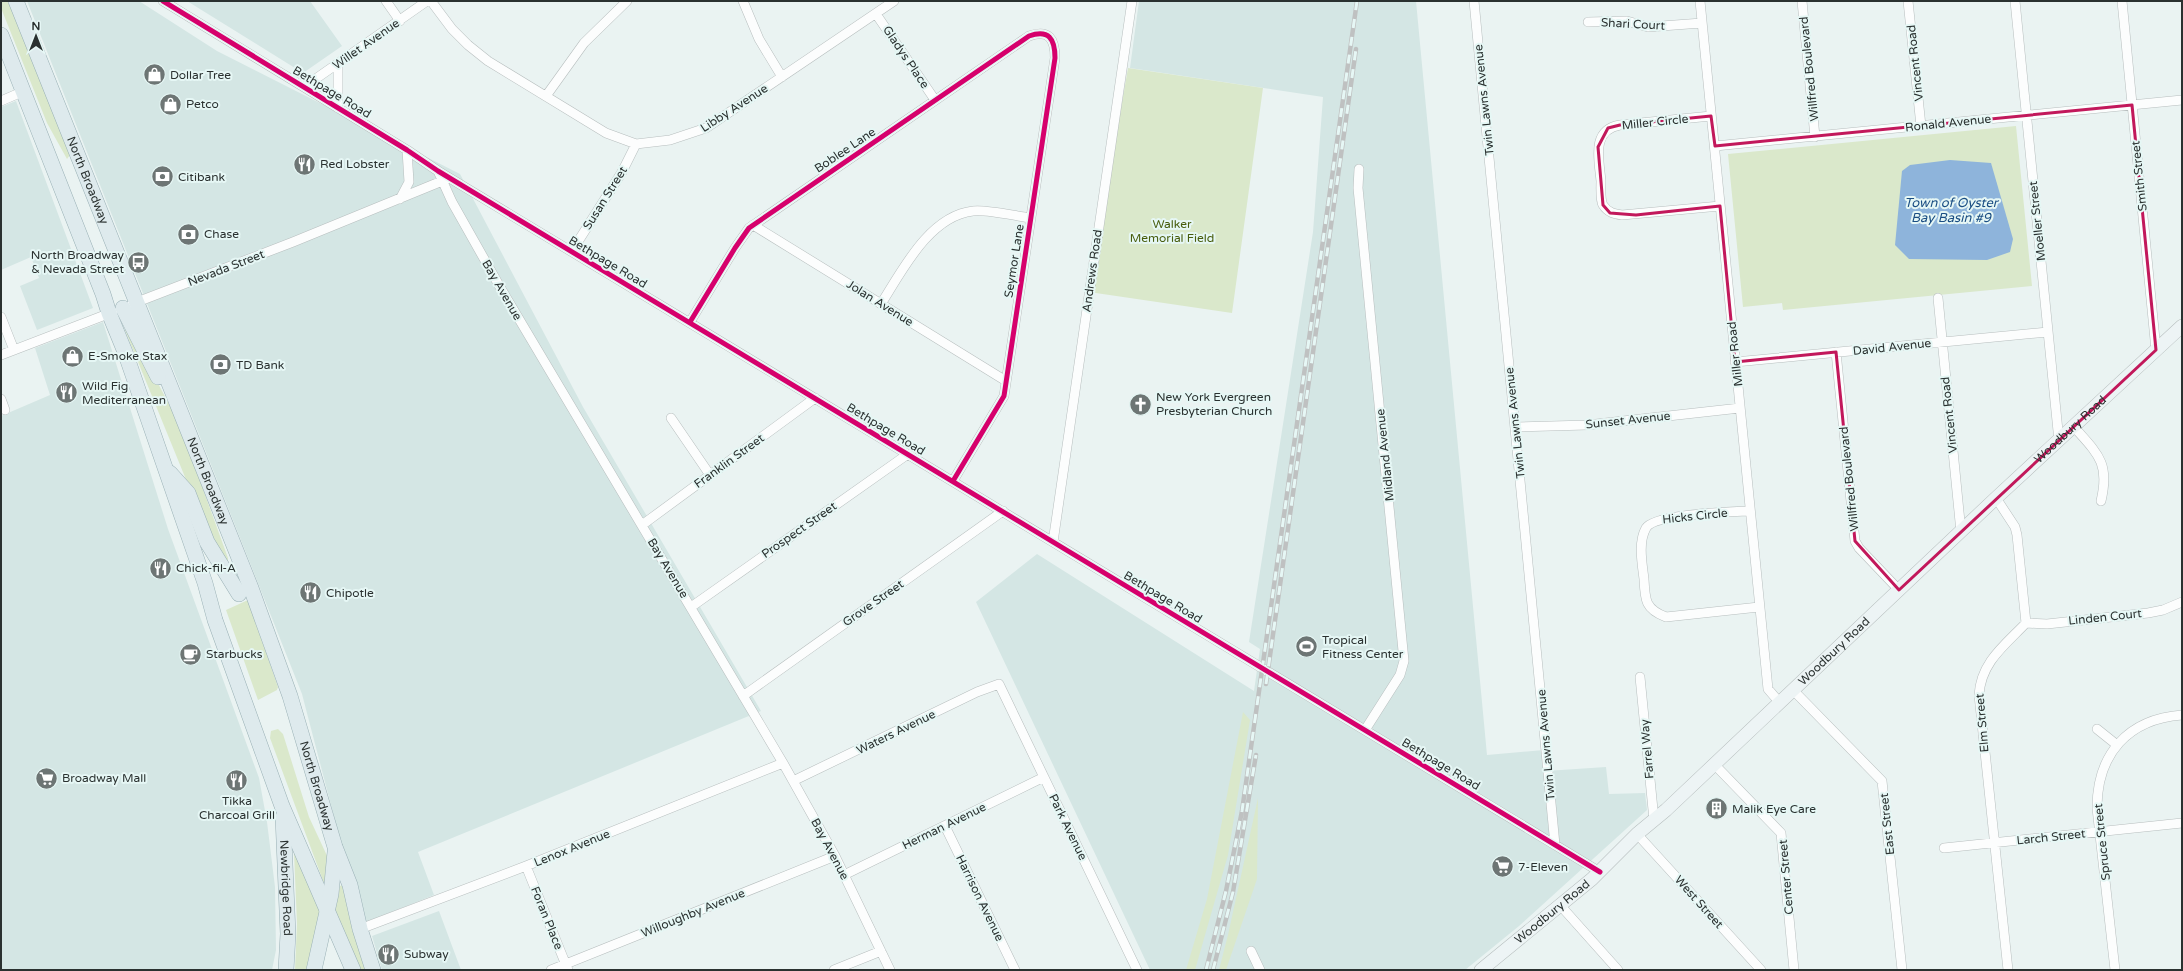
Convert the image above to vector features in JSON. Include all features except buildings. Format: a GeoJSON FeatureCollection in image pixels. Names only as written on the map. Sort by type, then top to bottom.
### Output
{"type":"FeatureCollection","features":[{"type":"Feature","properties":{"kind":"main road","name":"North Broadway"},"geometry":{"type":"LineString","coordinates":[[16,1],[138,302],[251,588],[290,696],[335,847],[350,885],[360,929],[373,970]]}},
{"type":"Feature","properties":{"kind":"main road"},"geometry":{"type":"LineString","coordinates":[[1,35],[24,90],[103,294],[108,313],[125,352],[205,583],[215,620],[282,806],[353,970]]}},
{"type":"Feature","properties":{"kind":"main road"},"geometry":{"type":"LineString","coordinates":[[123,308],[158,377],[186,422]]}},
{"type":"Feature","properties":{"kind":"main road","name":"Woodbury Road"},"geometry":{"type":"LineString","coordinates":[[1481,970],[1600,872],[1637,834],[1654,820],[1996,498],[2182,326]]}},
{"type":"Feature","properties":{"kind":"main road"},"geometry":{"type":"LineString","coordinates":[[165,468],[188,493],[207,542],[239,594]]}},
{"type":"Feature","properties":{"kind":"main road","name":"Newbridge Road"},"geometry":{"type":"LineString","coordinates":[[282,806],[288,934],[286,970]]}},
{"type":"Feature","properties":{"kind":"main road"},"geometry":{"type":"LineString","coordinates":[[314,970],[334,875],[335,847]]}},
{"type":"Feature","properties":{"kind":"street","name":"Bethpage Road"},"geometry":{"type":"LineString","coordinates":[[163,1],[407,150],[438,171]]}},
{"type":"Feature","properties":{"kind":"street"},"geometry":{"type":"LineString","coordinates":[[386,1],[400,21]]}},
{"type":"Feature","properties":{"kind":"street","name":"Willet Avenue"},"geometry":{"type":"LineString","coordinates":[[304,87],[427,1]]}},
{"type":"Feature","properties":{"kind":"street","name":"Libby Avenue"},"geometry":{"type":"LineString","coordinates":[[431,1],[452,29],[468,45],[488,61],[606,132],[636,144],[670,140],[706,128],[894,1]]}},
{"type":"Feature","properties":{"kind":"street"},"geometry":{"type":"LineString","coordinates":[[546,96],[584,43],[626,1]]}},
{"type":"Feature","properties":{"kind":"street"},"geometry":{"type":"LineString","coordinates":[[743,1],[759,39],[782,77]]}},
{"type":"Feature","properties":{"kind":"street","name":"Andrews Road"},"geometry":{"type":"LineString","coordinates":[[1053,542],[1132,1]]}},
{"type":"Feature","properties":{"kind":"street","name":"Twin Lawns Avenue"},"geometry":{"type":"LineString","coordinates":[[1474,1],[1555,845]]}},
{"type":"Feature","properties":{"kind":"street","name":"Miller Road"},"geometry":{"type":"LineString","coordinates":[[1700,1],[1749,511],[1768,689],[1780,702]]}},
{"type":"Feature","properties":{"kind":"street","name":"Willfred Boulevard"},"geometry":{"type":"LineString","coordinates":[[1802,1],[1815,136]]}},
{"type":"Feature","properties":{"kind":"street","name":"Vincent Road"},"geometry":{"type":"LineString","coordinates":[[1908,1],[1921,126]]}},
{"type":"Feature","properties":{"kind":"street","name":"Moeller Street"},"geometry":{"type":"LineString","coordinates":[[2015,1],[2059,440]]}},
{"type":"Feature","properties":{"kind":"street","name":"Smith Street"},"geometry":{"type":"LineString","coordinates":[[2122,1],[2156,350]]}},
{"type":"Feature","properties":{"kind":"street","name":"Gladys Place"},"geometry":{"type":"LineString","coordinates":[[876,14],[935,100]]}},
{"type":"Feature","properties":{"kind":"street","name":"Shari Court"},"geometry":{"type":"LineString","coordinates":[[1588,22],[1627,21],[1648,27],[1702,23]]}},
{"type":"Feature","properties":{"kind":"street","name":"Boblee Lane"},"geometry":{"type":"LineString","coordinates":[[690,322],[735,248],[753,225],[1029,36],[1038,33],[1046,34]]}},
{"type":"Feature","properties":{"kind":"street","name":"Seymor Lane"},"geometry":{"type":"LineString","coordinates":[[953,481],[1004,396],[1055,58],[1053,41],[1046,34]]}},
{"type":"Feature","properties":{"kind":"street"},"geometry":{"type":"LineString","coordinates":[[338,64],[338,108]]}},
{"type":"Feature","properties":{"kind":"street"},"geometry":{"type":"LineString","coordinates":[[1,101],[24,90]]}},
{"type":"Feature","properties":{"kind":"street","name":"Ronald Avenue"},"geometry":{"type":"LineString","coordinates":[[1715,146],[2182,100]]}},
{"type":"Feature","properties":{"kind":"street","name":"Miller Circle"},"geometry":{"type":"LineString","coordinates":[[1711,116],[1620,125],[1608,128],[1602,136],[1598,147],[1602,198],[1603,205],[1610,213],[1622,215],[1720,206]]}},
{"type":"Feature","properties":{"kind":"street","name":"Susan Street"},"geometry":{"type":"LineString","coordinates":[[572,251],[622,172],[636,144]]}},
{"type":"Feature","properties":{"kind":"street"},"geometry":{"type":"LineString","coordinates":[[400,199],[409,182],[407,150]]}},
{"type":"Feature","properties":{"kind":"street","name":"Midland Avenue"},"geometry":{"type":"LineString","coordinates":[[1359,169],[1358,188],[1404,661],[1400,675],[1365,730]]}},
{"type":"Feature","properties":{"kind":"street","name":"Bay Avenue"},"geometry":{"type":"LineString","coordinates":[[438,171],[446,180],[452,202],[500,288],[783,763],[835,856],[890,970]]}},
{"type":"Feature","properties":{"kind":"street","name":"Nevada Street"},"geometry":{"type":"LineString","coordinates":[[1,355],[446,180]]}},
{"type":"Feature","properties":{"kind":"street","name":"Bethpage Road"},"geometry":{"type":"LineString","coordinates":[[446,180],[572,251],[1600,872]]}},
{"type":"Feature","properties":{"kind":"street"},"geometry":{"type":"LineString","coordinates":[[881,304],[920,242],[953,218],[973,210],[1031,218]]}},
{"type":"Feature","properties":{"kind":"street","name":"Jolan Avenue"},"geometry":{"type":"LineString","coordinates":[[753,225],[1006,381]]}},
{"type":"Feature","properties":{"kind":"street","name":"Vincent Road"},"geometry":{"type":"LineString","coordinates":[[1938,298],[1961,532]]}},
{"type":"Feature","properties":{"kind":"street"},"geometry":{"type":"LineString","coordinates":[[1,317],[14,350]]}},
{"type":"Feature","properties":{"kind":"street","name":"David Avenue"},"geometry":{"type":"LineString","coordinates":[[1735,362],[2048,332]]}},
{"type":"Feature","properties":{"kind":"street","name":"Willfred Boulevard"},"geometry":{"type":"LineString","coordinates":[[1836,352],[1855,541],[1859,548],[1898,590]]}},
{"type":"Feature","properties":{"kind":"street","name":"Franklin Street"},"geometry":{"type":"LineString","coordinates":[[642,525],[815,398]]}},
{"type":"Feature","properties":{"kind":"street"},"geometry":{"type":"LineString","coordinates":[[1,399],[5,410]]}},
{"type":"Feature","properties":{"kind":"street","name":"Sunset Avenue"},"geometry":{"type":"LineString","coordinates":[[1516,427],[1587,425],[1740,408]]}},
{"type":"Feature","properties":{"kind":"street"},"geometry":{"type":"LineString","coordinates":[[670,418],[710,475]]}},
{"type":"Feature","properties":{"kind":"street"},"geometry":{"type":"LineString","coordinates":[[2074,427],[2095,451],[2104,466],[2105,487],[2102,501]]}},
{"type":"Feature","properties":{"kind":"street","name":"Prospect Street"},"geometry":{"type":"LineString","coordinates":[[691,607],[908,454]]}},
{"type":"Feature","properties":{"kind":"street"},"geometry":{"type":"LineString","coordinates":[[1996,498],[2015,526],[2026,623]]}},
{"type":"Feature","properties":{"kind":"street","name":"Grove Street"},"geometry":{"type":"LineString","coordinates":[[743,696],[1002,511]]}},
{"type":"Feature","properties":{"kind":"street","name":"Hicks Circle"},"geometry":{"type":"LineString","coordinates":[[1749,511],[1676,517],[1652,522],[1646,528],[1641,541],[1644,580],[1648,605],[1655,612],[1666,617],[1759,607]]}},
{"type":"Feature","properties":{"kind":"street","name":"Linden Court"},"geometry":{"type":"LineString","coordinates":[[2026,623],[2047,624],[2148,613],[2163,610],[2182,602]]}},
{"type":"Feature","properties":{"kind":"street","name":"Elm Street"},"geometry":{"type":"LineString","coordinates":[[2008,970],[1978,695],[1983,671],[1992,658],[2026,623]]}},
{"type":"Feature","properties":{"kind":"street","name":"Farrel Way"},"geometry":{"type":"LineString","coordinates":[[1640,677],[1654,820]]}},
{"type":"Feature","properties":{"kind":"street","name":"Park Avenue"},"geometry":{"type":"LineString","coordinates":[[1000,684],[1137,970]]}},
{"type":"Feature","properties":{"kind":"street","name":"Waters Avenue"},"geometry":{"type":"LineString","coordinates":[[793,781],[977,692],[1000,684]]}},
{"type":"Feature","properties":{"kind":"street","name":"East Street"},"geometry":{"type":"LineString","coordinates":[[1793,690],[1882,781],[1902,970]]}},
{"type":"Feature","properties":{"kind":"street","name":"Spruce Street"},"geometry":{"type":"LineString","coordinates":[[2115,970],[2100,832],[2098,808],[2099,782],[2105,765],[2117,745],[2134,728],[2150,720],[2166,716],[2182,715]]}},
{"type":"Feature","properties":{"kind":"street"},"geometry":{"type":"LineString","coordinates":[[2097,729],[2117,745]]}},
{"type":"Feature","properties":{"kind":"street","name":"Lenox Avenue"},"geometry":{"type":"LineString","coordinates":[[360,929],[526,866],[783,763]]}},
{"type":"Feature","properties":{"kind":"street","name":"Center Street"},"geometry":{"type":"LineString","coordinates":[[1714,764],[1782,833],[1794,970]]}},
{"type":"Feature","properties":{"kind":"street","name":"Herman Avenue"},"geometry":{"type":"LineString","coordinates":[[844,875],[1044,777]]}},
{"type":"Feature","properties":{"kind":"street","name":"Larch Street"},"geometry":{"type":"LineString","coordinates":[[1944,848],[2182,823]]}},
{"type":"Feature","properties":{"kind":"street","name":"Harrison Avenue"},"geometry":{"type":"LineString","coordinates":[[945,826],[1015,970]]}},
{"type":"Feature","properties":{"kind":"street","name":"West Street"},"geometry":{"type":"LineString","coordinates":[[1637,834],[1761,970]]}},
{"type":"Feature","properties":{"kind":"street","name":"Willoughby Avenue"},"geometry":{"type":"LineString","coordinates":[[551,970],[566,967],[835,856]]}},
{"type":"Feature","properties":{"kind":"street","name":"Foran Place"},"geometry":{"type":"LineString","coordinates":[[526,866],[566,967]]}},
{"type":"Feature","properties":{"kind":"street"},"geometry":{"type":"LineString","coordinates":[[1560,905],[1618,970]]}},
{"type":"Feature","properties":{"kind":"street"},"geometry":{"type":"LineString","coordinates":[[834,970],[881,951]]}},
{"type":"Feature","properties":{"kind":"street"},"geometry":{"type":"LineString","coordinates":[[1251,951],[1260,970]]}},
{"type":"Feature","properties":{"kind":"highlighted area"},"geometry":{"type":"Polygon","coordinates":[[[2132,105],[2156,350],[1899,590],[1855,541],[1836,352],[1735,362],[1720,206],[1636,215],[1610,213],[1603,205],[1598,147],[1608,128],[1620,125],[1711,116],[1715,146],[2132,105]]]}},
{"type":"Feature","properties":{"kind":"shaded area"},"geometry":{"type":"Polygon","coordinates":[[[27,1],[139,1],[217,51],[460,174],[583,407],[761,711],[418,852],[434,895],[362,924],[302,694],[27,1]]]}},
{"type":"Feature","properties":{"kind":"shaded area"},"geometry":{"type":"Polygon","coordinates":[[[187,1],[310,1],[342,46],[303,73],[187,1]]]}},
{"type":"Feature","properties":{"kind":"shaded area"},"geometry":{"type":"Polygon","coordinates":[[[1139,1],[1416,1],[1487,755],[1544,750],[1546,771],[1606,767],[1609,794],[1645,793],[1647,810],[1519,926],[1465,970],[1150,970],[976,602],[1037,554],[1254,691],[1260,649],[1249,642],[1313,232],[1323,97],[1130,68],[1139,1]]]}},
{"type":"Feature","properties":{"kind":"shaded area"},"geometry":{"type":"Polygon","coordinates":[[[16,101],[93,308],[37,330],[20,286],[39,278],[31,257],[1,270],[1,107],[16,101]]]}},
{"type":"Feature","properties":{"kind":"shaded area","name":"Broadway Mall"},"geometry":{"type":"Polygon","coordinates":[[[103,322],[168,529],[259,778],[267,822],[275,887],[276,950],[272,970],[1,970],[1,416],[50,395],[35,348],[103,322]]]}},
{"type":"Feature","properties":{"kind":"shaded area"},"geometry":{"type":"Polygon","coordinates":[[[439,911],[461,970],[382,970],[372,936],[439,911]]]}},
{"type":"Feature","properties":{"kind":"green space"},"geometry":{"type":"Polygon","coordinates":[[[1,1],[8,1],[70,155],[67,159],[47,123],[1,8],[1,1]]]}},
{"type":"Feature","properties":{"kind":"green space","name":"Walker Memorial Field"},"geometry":{"type":"Polygon","coordinates":[[[1128,68],[1263,88],[1232,313],[1089,292],[1128,68]]]}},
{"type":"Feature","properties":{"kind":"green space"},"geometry":{"type":"Polygon","coordinates":[[[2016,126],[2032,286],[1783,310],[1782,303],[1743,307],[1728,154],[2016,126]]]}},
{"type":"Feature","properties":{"kind":"green space"},"geometry":{"type":"Polygon","coordinates":[[[129,329],[179,423],[228,558],[228,563],[207,531],[125,330],[129,329]]]}},
{"type":"Feature","properties":{"kind":"green space"},"geometry":{"type":"Polygon","coordinates":[[[248,600],[278,687],[277,690],[258,700],[226,610],[248,600]]]}},
{"type":"Feature","properties":{"kind":"green space"},"geometry":{"type":"Polygon","coordinates":[[[1243,712],[1250,720],[1228,855],[1195,970],[1186,970],[1207,899],[1243,712]]]}},
{"type":"Feature","properties":{"kind":"green space"},"geometry":{"type":"Polygon","coordinates":[[[278,729],[283,734],[309,817],[329,860],[325,886],[270,738],[271,731],[278,729]]]}},
{"type":"Feature","properties":{"kind":"green space"},"geometry":{"type":"Polygon","coordinates":[[[1258,798],[1257,879],[1226,970],[1219,970],[1228,935],[1258,798]]]}},
{"type":"Feature","properties":{"kind":"green space"},"geometry":{"type":"Polygon","coordinates":[[[298,851],[323,909],[309,970],[295,970],[297,924],[294,853],[298,851]]]}},
{"type":"Feature","properties":{"kind":"green space"},"geometry":{"type":"Polygon","coordinates":[[[343,885],[368,970],[358,970],[335,910],[340,886],[343,885]]]}},
{"type":"Feature","properties":{"kind":"water","name":"Town of Oyster Bay Basin #9"},"geometry":{"type":"Polygon","coordinates":[[[1950,160],[1991,163],[2013,239],[2010,252],[1987,260],[1909,259],[1895,245],[1902,171],[1910,165],[1950,160]]]}},
{"type":"Feature","properties":{"kind":"railway"},"geometry":{"type":"LineString","coordinates":[[1206,970],[1226,891],[1242,811],[1357,1]]}},
{"type":"Feature","properties":{"kind":"railway"},"geometry":{"type":"LineString","coordinates":[[1266,684],[1356,49]]}},
{"type":"Feature","properties":{"kind":"railway"},"geometry":{"type":"LineString","coordinates":[[1213,970],[1233,892],[1256,755]]}},
{"type":"Feature","properties":{"kind":"cycle path"},"geometry":{"type":"LineString","coordinates":[[163,1],[407,150],[438,171],[1600,872]]}},
{"type":"Feature","properties":{"kind":"cycle path"},"geometry":{"type":"LineString","coordinates":[[690,322],[735,248],[749,228],[1029,36],[1042,34],[1050,37],[1054,46],[1055,58],[1004,396],[953,481]]}},
{"type":"Feature","properties":{"kind":"place","name":"Dollar Tree"},"geometry":{"type":"Point","coordinates":[155,75]}},
{"type":"Feature","properties":{"kind":"place","name":"Petco"},"geometry":{"type":"Point","coordinates":[171,104]}},
{"type":"Feature","properties":{"kind":"place","name":"Red Lobster"},"geometry":{"type":"Point","coordinates":[305,164]}},
{"type":"Feature","properties":{"kind":"place","name":"Citibank"},"geometry":{"type":"Point","coordinates":[163,177]}},
{"type":"Feature","properties":{"kind":"place","name":"Chase"},"geometry":{"type":"Point","coordinates":[188,234]}},
{"type":"Feature","properties":{"kind":"place","name":"North Broadway & Nevada Street"},"geometry":{"type":"Point","coordinates":[139,262]}},
{"type":"Feature","properties":{"kind":"place","name":"E-Smoke Stax"},"geometry":{"type":"Point","coordinates":[73,356]}},
{"type":"Feature","properties":{"kind":"place","name":"TD Bank"},"geometry":{"type":"Point","coordinates":[220,365]}},
{"type":"Feature","properties":{"kind":"place","name":"Wild Fig Mediterranean"},"geometry":{"type":"Point","coordinates":[67,393]}},
{"type":"Feature","properties":{"kind":"place","name":"New York Evergreen Presbyterian Church"},"geometry":{"type":"Point","coordinates":[1141,404]}},
{"type":"Feature","properties":{"kind":"place","name":"Chick-fil-A"},"geometry":{"type":"Point","coordinates":[160,568]}},
{"type":"Feature","properties":{"kind":"place","name":"Chipotle"},"geometry":{"type":"Point","coordinates":[311,593]}},
{"type":"Feature","properties":{"kind":"place","name":"Tropical Fitness Center"},"geometry":{"type":"Point","coordinates":[1307,647]}},
{"type":"Feature","properties":{"kind":"place","name":"Starbucks"},"geometry":{"type":"Point","coordinates":[191,654]}},
{"type":"Feature","properties":{"kind":"place","name":"Broadway Mall"},"geometry":{"type":"Point","coordinates":[47,778]}},
{"type":"Feature","properties":{"kind":"place","name":"Tikka Charcoal Grill"},"geometry":{"type":"Point","coordinates":[237,780]}},
{"type":"Feature","properties":{"kind":"place","name":"Malik Eye Care"},"geometry":{"type":"Point","coordinates":[1716,809]}},
{"type":"Feature","properties":{"kind":"place","name":"7-Eleven"},"geometry":{"type":"Point","coordinates":[1503,867]}},
{"type":"Feature","properties":{"kind":"place","name":"Subway"},"geometry":{"type":"Point","coordinates":[389,954]}}]}
